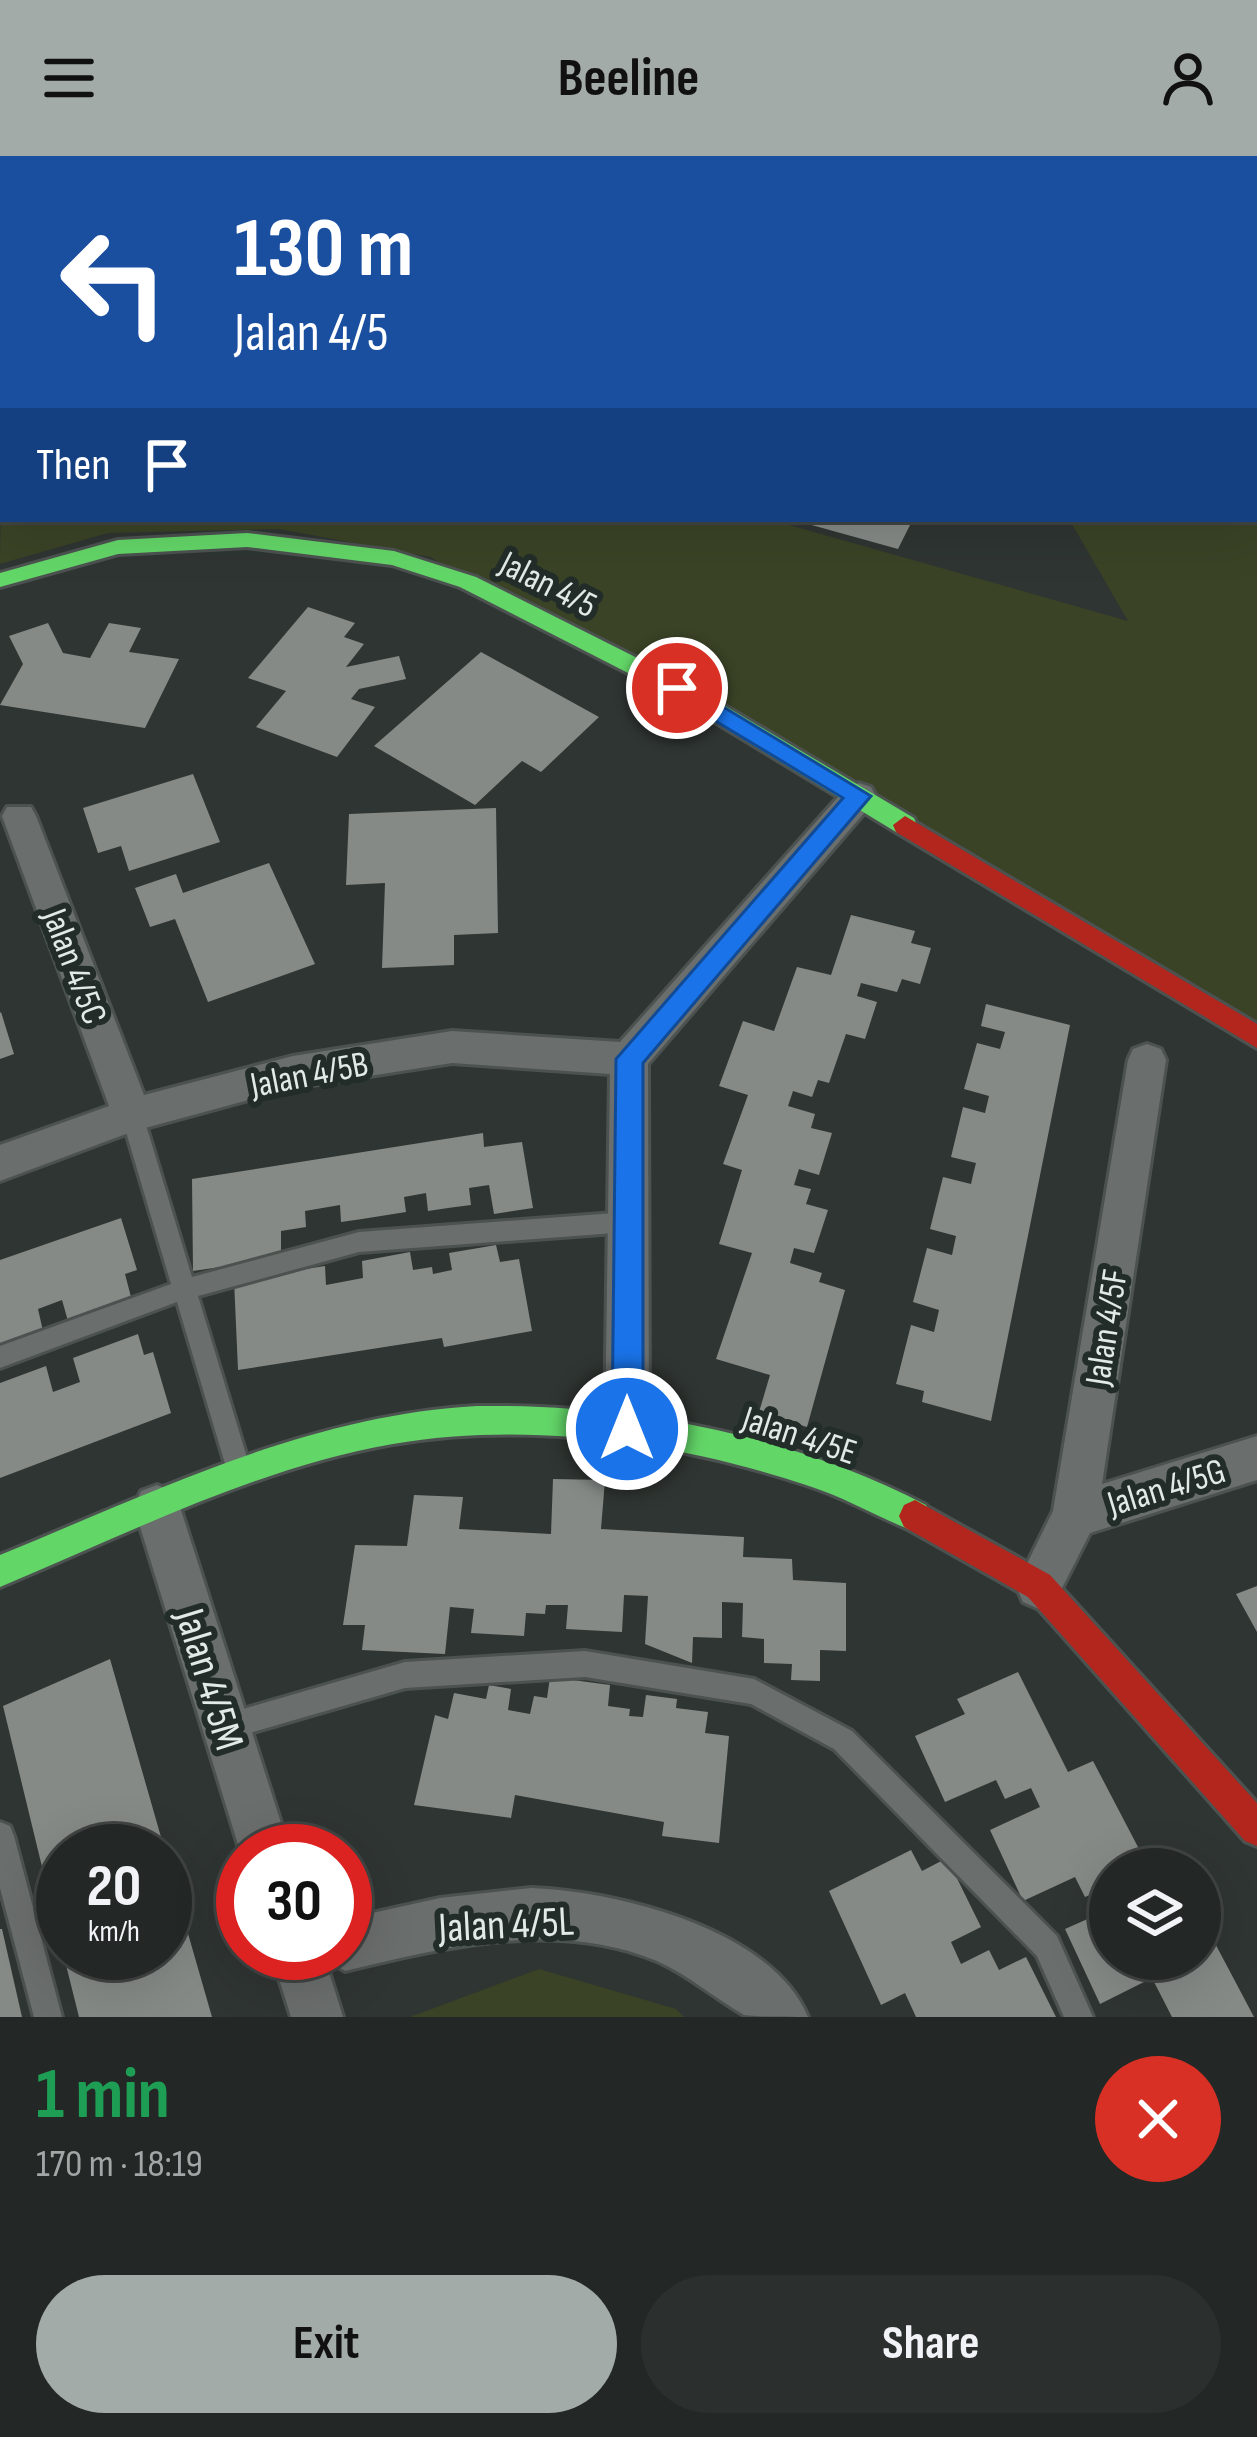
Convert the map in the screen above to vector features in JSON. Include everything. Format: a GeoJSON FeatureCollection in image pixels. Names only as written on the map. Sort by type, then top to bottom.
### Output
{"type":"FeatureCollection","features":[{"type":"Feature","properties":{"kind":"street","name":"Jalan 4/5"},"geometry":{"type":"LineString","coordinates":[[0,580],[118,547],[182,540],[327,546],[394,558],[468,582],[677,688],[1257,1037]]}},
{"type":"Feature","properties":{"kind":"street"},"geometry":{"type":"LineString","coordinates":[[627,1429],[629,1059],[859,796]]}},
{"type":"Feature","properties":{"kind":"street","name":"Jalan 4/5C"},"geometry":{"type":"LineString","coordinates":[[19,815],[132,1115]]}},
{"type":"Feature","properties":{"kind":"street","name":"Jalan 4/5B"},"geometry":{"type":"LineString","coordinates":[[0,1162],[132,1115],[293,1072],[452,1047],[629,1059]]}},
{"type":"Feature","properties":{"kind":"street","name":"Jalan 4/5F"},"geometry":{"type":"LineString","coordinates":[[1039,1586],[1075,1515],[1147,1060]]}},
{"type":"Feature","properties":{"kind":"street","name":"Jalan 4/5E"},"geometry":{"type":"LineString","coordinates":[[0,1571],[240,1474],[344,1442],[443,1422],[520,1419],[627,1429],[738,1449],[892,1503],[1039,1586],[1257,1829]]}},
{"type":"Feature","properties":{"kind":"street","name":"Jalan 4/5G"},"geometry":{"type":"LineString","coordinates":[[1075,1515],[1257,1458]]}},
{"type":"Feature","properties":{"kind":"street","name":"Jalan 4/5M"},"geometry":{"type":"LineString","coordinates":[[157,1508],[257,1824]]}},
{"type":"Feature","properties":{"kind":"street","name":"Jalan 4/5L"},"geometry":{"type":"LineString","coordinates":[[372,1938],[440,1922],[557,1912],[644,1926],[764,1992],[782,2017]]}},
{"type":"Feature","properties":{"kind":"street"},"geometry":{"type":"LineString","coordinates":[[315,1980],[317,2017]]}},
{"type":"Feature","properties":{"kind":"lane"},"geometry":{"type":"LineString","coordinates":[[132,1115],[188,1288],[240,1474]]}},
{"type":"Feature","properties":{"kind":"lane"},"geometry":{"type":"LineString","coordinates":[[0,1357],[188,1288],[359,1242],[628,1222]]}},
{"type":"Feature","properties":{"kind":"lane"},"geometry":{"type":"LineString","coordinates":[[226,1726],[405,1675],[428,1673],[584,1664],[754,1693],[843,1740],[1048,1946],[1079,2017]]}},
{"type":"Feature","properties":{"kind":"lane"},"geometry":{"type":"LineString","coordinates":[[1221,1787],[1257,1774]]}},
{"type":"Feature","properties":{"kind":"lane"},"geometry":{"type":"LineString","coordinates":[[0,1836],[48,2017]]}},
{"type":"Feature","properties":{"kind":"green space"},"geometry":{"type":"Polygon","coordinates":[[[1,522],[779,522],[1128,621],[1071,522],[1257,522],[1257,1026],[430,557],[279,529],[108,533],[0,564],[1,522]]]}},
{"type":"Feature","properties":{"kind":"green space"},"geometry":{"type":"Polygon","coordinates":[[[539,1969],[676,2009],[684,2017],[410,2017],[539,1969]]]}},
{"type":"Feature","properties":{"kind":"building"},"geometry":{"type":"Polygon","coordinates":[[[801,522],[912,522],[898,549],[801,522]]]}},
{"type":"Feature","properties":{"kind":"building"},"geometry":{"type":"Polygon","coordinates":[[[308,607],[355,623],[344,637],[364,644],[346,667],[399,656],[406,679],[359,689],[351,699],[375,707],[337,757],[256,727],[286,691],[248,678],[308,607]]]}},
{"type":"Feature","properties":{"kind":"building"},"geometry":{"type":"Polygon","coordinates":[[[48,623],[63,653],[90,658],[109,623],[141,628],[129,652],[179,659],[145,728],[0,705],[23,664],[9,636],[48,623]]]}},
{"type":"Feature","properties":{"kind":"building"},"geometry":{"type":"Polygon","coordinates":[[[481,652],[599,717],[541,772],[522,761],[475,805],[374,746],[481,652]]]}},
{"type":"Feature","properties":{"kind":"building"},"geometry":{"type":"Polygon","coordinates":[[[193,774],[220,842],[129,871],[121,846],[98,853],[83,808],[193,774]]]}},
{"type":"Feature","properties":{"kind":"building"},"geometry":{"type":"Polygon","coordinates":[[[496,808],[498,933],[454,935],[454,965],[382,968],[385,883],[346,885],[349,814],[496,808]]]}},
{"type":"Feature","properties":{"kind":"building"},"geometry":{"type":"Polygon","coordinates":[[[269,863],[315,964],[208,1002],[175,919],[150,927],[135,888],[176,874],[183,893],[269,863]]]}},
{"type":"Feature","properties":{"kind":"building"},"geometry":{"type":"Polygon","coordinates":[[[851,915],[915,931],[911,943],[931,948],[920,984],[902,979],[897,992],[861,983],[857,996],[877,1002],[865,1039],[846,1034],[829,1083],[818,1080],[812,1097],[793,1091],[788,1106],[815,1114],[811,1128],[832,1133],[819,1175],[799,1169],[794,1185],[811,1189],[806,1204],[828,1210],[814,1253],[794,1248],[790,1263],[822,1273],[819,1282],[845,1290],[807,1427],[759,1412],[770,1375],[716,1359],[752,1253],[719,1244],[742,1170],[723,1164],[748,1095],[719,1086],[743,1021],[774,1031],[797,967],[831,975],[851,915]]]}},
{"type":"Feature","properties":{"kind":"building"},"geometry":{"type":"Polygon","coordinates":[[[986,1004],[1070,1025],[991,1421],[922,1402],[924,1391],[896,1384],[911,1325],[934,1332],[939,1310],[913,1302],[927,1248],[952,1255],[956,1236],[930,1229],[943,1177],[971,1184],[976,1163],[951,1157],[963,1107],[985,1113],[989,1096],[964,1089],[977,1043],[1000,1049],[1005,1032],[981,1026],[986,1004]]]}},
{"type":"Feature","properties":{"kind":"building"},"geometry":{"type":"Polygon","coordinates":[[[0,1013],[14,1054],[0,1059],[0,1013]]]}},
{"type":"Feature","properties":{"kind":"building"},"geometry":{"type":"Polygon","coordinates":[[[483,1133],[484,1147],[522,1142],[533,1208],[494,1214],[489,1185],[469,1188],[471,1205],[428,1211],[426,1193],[404,1197],[406,1212],[362,1219],[341,1222],[340,1205],[305,1211],[306,1227],[281,1231],[281,1258],[193,1271],[192,1179],[483,1133]]]}},
{"type":"Feature","properties":{"kind":"building"},"geometry":{"type":"Polygon","coordinates":[[[121,1218],[137,1270],[125,1274],[131,1297],[68,1321],[62,1300],[38,1309],[43,1331],[0,1347],[0,1260],[121,1218]]]}},
{"type":"Feature","properties":{"kind":"building"},"geometry":{"type":"Polygon","coordinates":[[[496,1245],[500,1262],[519,1259],[532,1331],[444,1347],[442,1338],[238,1370],[234,1280],[325,1266],[326,1285],[363,1278],[362,1261],[410,1252],[413,1270],[432,1267],[433,1274],[452,1270],[449,1253],[496,1245]]]}},
{"type":"Feature","properties":{"kind":"building"},"geometry":{"type":"Polygon","coordinates":[[[138,1334],[144,1355],[153,1352],[171,1413],[0,1478],[0,1383],[46,1366],[53,1392],[80,1382],[73,1358],[138,1334]]]}},
{"type":"Feature","properties":{"kind":"building"},"geometry":{"type":"Polygon","coordinates":[[[553,1479],[605,1480],[601,1529],[744,1537],[743,1557],[792,1559],[793,1580],[846,1583],[846,1651],[820,1650],[820,1681],[791,1680],[792,1664],[764,1663],[764,1639],[742,1637],[743,1603],[722,1602],[722,1638],[693,1637],[692,1663],[645,1644],[648,1596],[624,1595],[622,1632],[566,1629],[568,1605],[546,1605],[545,1614],[526,1613],[524,1636],[471,1633],[474,1609],[450,1607],[445,1654],[362,1650],[365,1625],[343,1625],[355,1545],[407,1546],[414,1495],[463,1497],[459,1529],[551,1534],[553,1479]]]}},
{"type":"Feature","properties":{"kind":"building"},"geometry":{"type":"Polygon","coordinates":[[[1257,1586],[1257,1632],[1236,1594],[1257,1586]]]}},
{"type":"Feature","properties":{"kind":"building"},"geometry":{"type":"Polygon","coordinates":[[[110,1659],[157,1824],[36,1824],[36,1842],[3,1706],[110,1659]]]}},
{"type":"Feature","properties":{"kind":"building"},"geometry":{"type":"Polygon","coordinates":[[[1018,1672],[1068,1772],[1093,1761],[1139,1848],[1089,1848],[1089,1895],[1085,1897],[1075,1877],[1023,1901],[990,1830],[1040,1807],[1031,1788],[1005,1799],[996,1780],[945,1802],[915,1736],[965,1714],[957,1699],[1018,1672]]]}},
{"type":"Feature","properties":{"kind":"building"},"geometry":{"type":"Polygon","coordinates":[[[550,1677],[610,1685],[608,1706],[630,1709],[629,1716],[643,1717],[646,1695],[677,1699],[676,1708],[708,1712],[705,1733],[729,1736],[719,1843],[662,1836],[664,1822],[515,1795],[511,1818],[414,1805],[435,1715],[448,1719],[454,1693],[486,1699],[489,1685],[511,1689],[508,1710],[530,1714],[534,1696],[547,1698],[550,1677]]]}},
{"type":"Feature","properties":{"kind":"building"},"geometry":{"type":"Polygon","coordinates":[[[911,1850],[922,1871],[947,1858],[981,1927],[951,1942],[961,1964],[989,1950],[999,1970],[1026,1957],[1056,2017],[916,2017],[905,1993],[881,2005],[829,1891],[911,1850]]]}},
{"type":"Feature","properties":{"kind":"building"},"geometry":{"type":"Polygon","coordinates":[[[1089,1918],[1089,1980],[1148,1980],[1100,2004],[1065,1929],[1089,1918]]]}},
{"type":"Feature","properties":{"kind":"building"},"geometry":{"type":"Polygon","coordinates":[[[2,1929],[22,2017],[0,2017],[2,1929]]]}},
{"type":"Feature","properties":{"kind":"building"},"geometry":{"type":"Polygon","coordinates":[[[192,1947],[212,2017],[79,2017],[70,1980],[192,1980],[192,1947]]]}},
{"type":"Feature","properties":{"kind":"building"},"geometry":{"type":"Polygon","coordinates":[[[1221,1955],[1254,2017],[1172,2017],[1153,1980],[1221,1980],[1221,1955]]]}},
{"type":"Feature","properties":{"kind":"traffic: fast"},"geometry":{"type":"LineString","coordinates":[[0,580],[118,547],[247,540],[394,558],[468,582],[677,688],[905,825]]}},
{"type":"Feature","properties":{"kind":"traffic: fast"},"geometry":{"type":"LineString","coordinates":[[0,1571],[277,1460],[391,1430],[448,1422],[566,1423],[712,1445],[832,1478],[915,1516]]}},
{"type":"Feature","properties":{"kind":"traffic: jam"},"geometry":{"type":"LineString","coordinates":[[905,825],[1257,1037]]}},
{"type":"Feature","properties":{"kind":"traffic: jam"},"geometry":{"type":"LineString","coordinates":[[915,1516],[1039,1586],[1257,1829]]}},
{"type":"Feature","properties":{"kind":"route"},"geometry":{"type":"LineString","coordinates":[[627,1429],[629,1059],[859,796],[677,688]]}}]}
